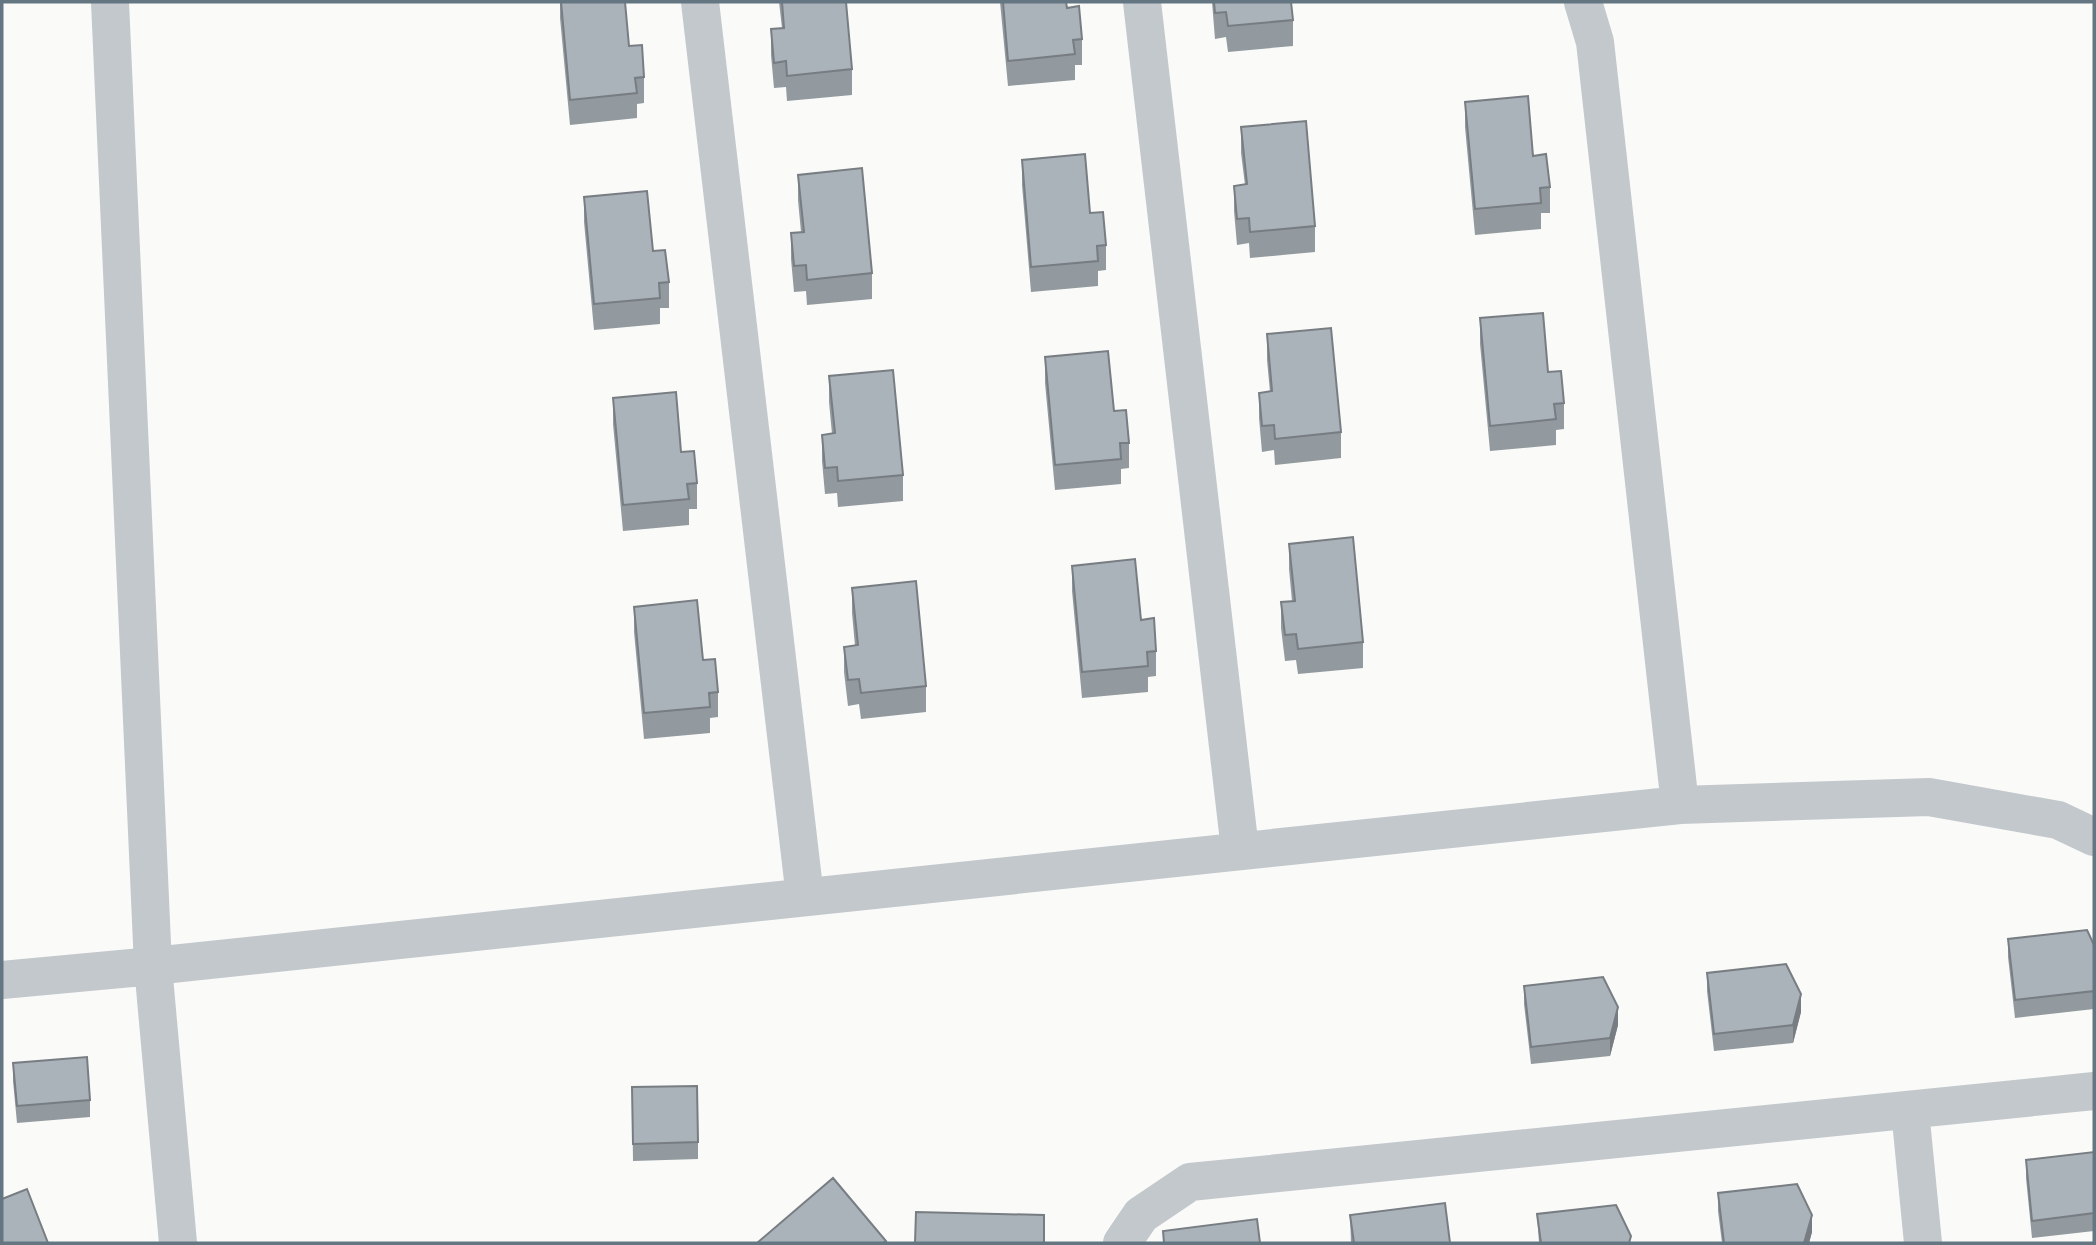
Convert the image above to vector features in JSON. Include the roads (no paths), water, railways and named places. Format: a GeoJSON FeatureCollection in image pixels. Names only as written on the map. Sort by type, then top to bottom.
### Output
{"type":"FeatureCollection","features":[{"type":"Feature","properties":{"kind":"street"},"geometry":{"type":"LineString","coordinates":[[110,2],[153,966],[178,1243]]}},
{"type":"Feature","properties":{"kind":"street"},"geometry":{"type":"LineString","coordinates":[[700,2],[805,897]]}},
{"type":"Feature","properties":{"kind":"street"},"geometry":{"type":"LineString","coordinates":[[1142,2],[1240,850]]}},
{"type":"Feature","properties":{"kind":"street"},"geometry":{"type":"LineString","coordinates":[[1583,2],[1595,42],[1680,805]]}},
{"type":"Feature","properties":{"kind":"street"},"geometry":{"type":"LineString","coordinates":[[2,980],[1680,805],[1929,796],[2058,820],[2094,837]]}},
{"type":"Feature","properties":{"kind":"street"},"geometry":{"type":"LineString","coordinates":[[1122,1243],[1141,1215],[1190,1182],[2094,1091]]}},
{"type":"Feature","properties":{"kind":"street"},"geometry":{"type":"LineString","coordinates":[[1910,1110],[1923,1243]]}}]}
